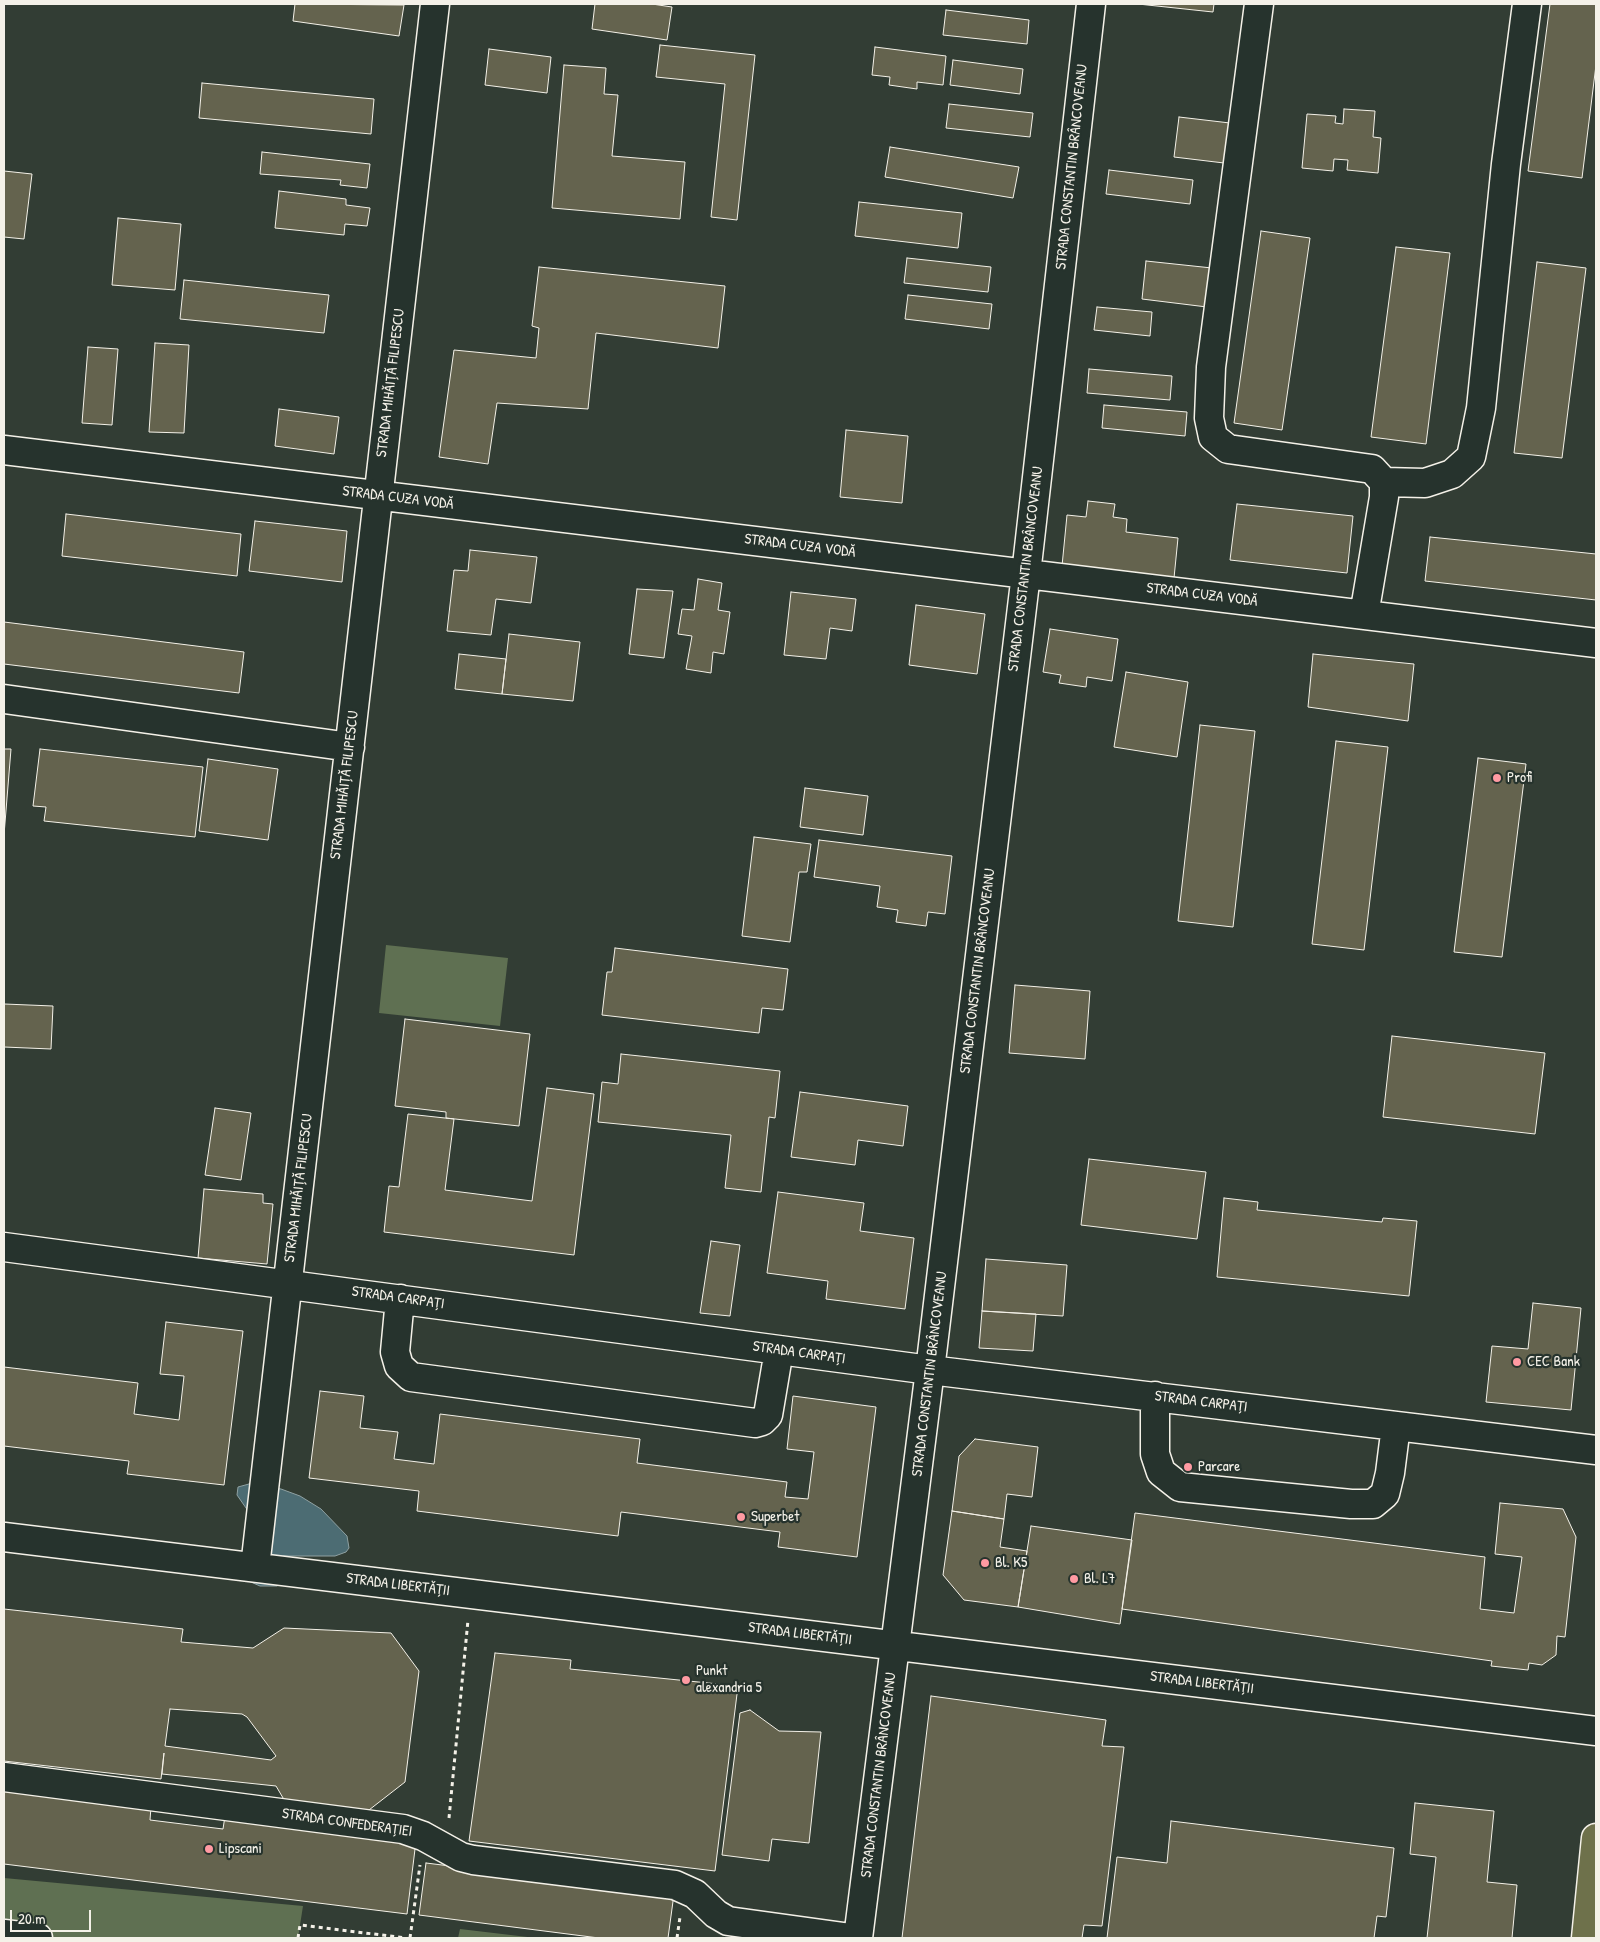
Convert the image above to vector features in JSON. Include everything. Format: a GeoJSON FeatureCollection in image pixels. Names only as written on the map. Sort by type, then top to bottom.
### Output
{"type":"FeatureCollection","features":[{"type":"Feature","properties":{"kind":"main road"},"geometry":{"type":"LineString","coordinates":[[1586,1938],[1596,1838]]}},
{"type":"Feature","properties":{"kind":"street","name":"STRADA CONSTANTIN BRÂNCOVEANU"},"geometry":{"type":"LineString","coordinates":[[858,1938],[930,1370],[1026,574],[1091,4]]}},
{"type":"Feature","properties":{"kind":"street"},"geometry":{"type":"LineString","coordinates":[[1259,4],[1208,396],[1209,418],[1213,437],[1228,449],[1372,469],[1384,482],[1384,497],[1364,615]]}},
{"type":"Feature","properties":{"kind":"street"},"geometry":{"type":"LineString","coordinates":[[1384,482],[1425,482],[1452,474],[1471,457],[1481,408],[1506,164],[1527,4]]}},
{"type":"Feature","properties":{"kind":"street","name":"STRADA MIHĂIȚĂ FILIPESCU"},"geometry":{"type":"LineString","coordinates":[[255,1567],[434,14]]}},
{"type":"Feature","properties":{"kind":"street","name":"STRADA CUZA VODĂ"},"geometry":{"type":"LineString","coordinates":[[4,450],[1596,643]]}},
{"type":"Feature","properties":{"kind":"street"},"geometry":{"type":"LineString","coordinates":[[4,699],[350,747]]}},
{"type":"Feature","properties":{"kind":"street","name":"STRADA CARPAȚI"},"geometry":{"type":"LineString","coordinates":[[4,1247],[288,1283],[930,1370],[1596,1450]]}},
{"type":"Feature","properties":{"kind":"street"},"geometry":{"type":"LineString","coordinates":[[400,1299],[395,1352],[399,1366],[411,1377],[745,1422],[755,1423],[762,1421],[768,1415],[779,1350]]}},
{"type":"Feature","properties":{"kind":"street"},"geometry":{"type":"LineString","coordinates":[[1155,1396],[1155,1454],[1161,1472],[1180,1486],[1351,1504],[1373,1504],[1385,1494],[1396,1426]]}},
{"type":"Feature","properties":{"kind":"street","name":"STRADA LIBERTĂȚII"},"geometry":{"type":"LineString","coordinates":[[4,1537],[1596,1731]]}},
{"type":"Feature","properties":{"kind":"street","name":"STRADA CONFEDERAȚIEI"},"geometry":{"type":"LineString","coordinates":[[4,1777],[403,1829],[473,1860],[675,1885],[695,1894],[716,1914],[728,1920],[851,1938]]}},
{"type":"Feature","properties":{"kind":"street"},"geometry":{"type":"LineString","coordinates":[[4,1934],[38,1938]]}},
{"type":"Feature","properties":{"kind":"path"},"geometry":{"type":"LineString","coordinates":[[298,1938],[300,1925],[408,1938],[419,1871],[435,1842],[470,1594]]}},
{"type":"Feature","properties":{"kind":"path"},"geometry":{"type":"LineString","coordinates":[[419,1871],[425,1872]]}},
{"type":"Feature","properties":{"kind":"path"},"geometry":{"type":"LineString","coordinates":[[409,1894],[416,1895]]}},
{"type":"Feature","properties":{"kind":"path"},"geometry":{"type":"LineString","coordinates":[[414,1907],[420,1908]]}},
{"type":"Feature","properties":{"kind":"green space"},"geometry":{"type":"Polygon","coordinates":[[[386,945],[508,958],[500,1026],[379,1013],[386,945]]]}},
{"type":"Feature","properties":{"kind":"green space"},"geometry":{"type":"Polygon","coordinates":[[[4,1878],[303,1906],[298,1938],[4,1938],[4,1878]]]}},
{"type":"Feature","properties":{"kind":"green space"},"geometry":{"type":"Polygon","coordinates":[[[460,1929],[536,1938],[458,1938],[460,1929]]]}},
{"type":"Feature","properties":{"kind":"water"},"geometry":{"type":"Polygon","coordinates":[[[249,1484],[281,1489],[300,1496],[321,1509],[347,1536],[349,1548],[346,1552],[335,1556],[283,1556],[280,1559],[280,1584],[277,1586],[260,1586],[244,1579],[262,1531],[237,1495],[238,1487],[249,1484]]]}},
{"type":"Feature","properties":{"kind":"building"},"geometry":{"type":"Polygon","coordinates":[[[295,4],[404,5],[399,36],[293,21],[295,4]]]}},
{"type":"Feature","properties":{"kind":"building"},"geometry":{"type":"Polygon","coordinates":[[[595,4],[652,4],[672,7],[667,40],[592,29],[595,4]]]}},
{"type":"Feature","properties":{"kind":"building"},"geometry":{"type":"Polygon","coordinates":[[[1138,4],[1214,4],[1213,12],[1138,4]]]}},
{"type":"Feature","properties":{"kind":"building"},"geometry":{"type":"Polygon","coordinates":[[[1550,4],[1596,4],[1596,65],[1582,178],[1528,171],[1550,4]]]}},
{"type":"Feature","properties":{"kind":"building"},"geometry":{"type":"Polygon","coordinates":[[[946,10],[1029,20],[1027,44],[943,35],[946,10]]]}},
{"type":"Feature","properties":{"kind":"building"},"geometry":{"type":"Polygon","coordinates":[[[660,45],[755,55],[737,220],[711,217],[725,84],[656,77],[660,45]]]}},
{"type":"Feature","properties":{"kind":"building"},"geometry":{"type":"Polygon","coordinates":[[[875,47],[946,56],[943,85],[917,82],[917,89],[889,85],[890,77],[872,75],[875,47]]]}},
{"type":"Feature","properties":{"kind":"building"},"geometry":{"type":"Polygon","coordinates":[[[489,49],[551,57],[547,93],[485,85],[489,49]]]}},
{"type":"Feature","properties":{"kind":"building"},"geometry":{"type":"Polygon","coordinates":[[[953,60],[1023,69],[1020,94],[950,85],[953,60]]]}},
{"type":"Feature","properties":{"kind":"building"},"geometry":{"type":"Polygon","coordinates":[[[564,65],[606,68],[604,94],[618,95],[612,156],[685,162],[680,219],[552,208],[564,65]]]}},
{"type":"Feature","properties":{"kind":"building"},"geometry":{"type":"Polygon","coordinates":[[[202,83],[374,99],[371,134],[199,118],[202,83]]]}},
{"type":"Feature","properties":{"kind":"building"},"geometry":{"type":"Polygon","coordinates":[[[949,104],[1033,113],[1030,137],[946,128],[949,104]]]}},
{"type":"Feature","properties":{"kind":"building"},"geometry":{"type":"Polygon","coordinates":[[[1344,109],[1375,111],[1373,137],[1381,138],[1378,173],[1347,170],[1348,160],[1334,159],[1333,171],[1302,168],[1307,114],[1336,116],[1335,123],[1343,124],[1344,109]]]}},
{"type":"Feature","properties":{"kind":"building"},"geometry":{"type":"Polygon","coordinates":[[[1179,117],[1230,123],[1224,163],[1174,157],[1179,117]]]}},
{"type":"Feature","properties":{"kind":"building"},"geometry":{"type":"Polygon","coordinates":[[[890,147],[1019,167],[1013,198],[885,177],[890,147]]]}},
{"type":"Feature","properties":{"kind":"building"},"geometry":{"type":"Polygon","coordinates":[[[262,152],[370,164],[367,188],[340,185],[341,180],[260,174],[262,152]]]}},
{"type":"Feature","properties":{"kind":"building"},"geometry":{"type":"Polygon","coordinates":[[[1109,170],[1193,180],[1190,204],[1106,194],[1109,170]]]}},
{"type":"Feature","properties":{"kind":"building"},"geometry":{"type":"Polygon","coordinates":[[[4,171],[32,174],[24,239],[4,237],[4,171]]]}},
{"type":"Feature","properties":{"kind":"building"},"geometry":{"type":"Polygon","coordinates":[[[279,191],[346,199],[346,205],[370,208],[367,226],[345,224],[344,235],[275,228],[279,191]]]}},
{"type":"Feature","properties":{"kind":"building"},"geometry":{"type":"Polygon","coordinates":[[[859,202],[962,213],[958,248],[855,236],[859,202]]]}},
{"type":"Feature","properties":{"kind":"building"},"geometry":{"type":"Polygon","coordinates":[[[118,218],[181,224],[175,290],[112,285],[118,218]]]}},
{"type":"Feature","properties":{"kind":"building"},"geometry":{"type":"Polygon","coordinates":[[[1261,231],[1310,238],[1282,430],[1234,423],[1261,231]]]}},
{"type":"Feature","properties":{"kind":"building"},"geometry":{"type":"Polygon","coordinates":[[[1396,247],[1450,253],[1426,444],[1371,437],[1396,247]]]}},
{"type":"Feature","properties":{"kind":"building"},"geometry":{"type":"Polygon","coordinates":[[[907,258],[991,267],[988,292],[904,283],[907,258]]]}},
{"type":"Feature","properties":{"kind":"building"},"geometry":{"type":"Polygon","coordinates":[[[1146,261],[1212,268],[1207,307],[1142,299],[1146,261]]]}},
{"type":"Feature","properties":{"kind":"building"},"geometry":{"type":"Polygon","coordinates":[[[1537,262],[1586,268],[1562,458],[1514,453],[1537,262]]]}},
{"type":"Feature","properties":{"kind":"building"},"geometry":{"type":"Polygon","coordinates":[[[539,267],[725,286],[718,348],[596,333],[588,409],[497,403],[488,464],[439,457],[454,350],[536,358],[539,328],[532,326],[539,267]]]}},
{"type":"Feature","properties":{"kind":"building"},"geometry":{"type":"Polygon","coordinates":[[[184,280],[329,295],[324,333],[180,319],[184,280]]]}},
{"type":"Feature","properties":{"kind":"building"},"geometry":{"type":"Polygon","coordinates":[[[908,295],[992,304],[989,329],[905,319],[908,295]]]}},
{"type":"Feature","properties":{"kind":"building"},"geometry":{"type":"Polygon","coordinates":[[[1097,307],[1152,312],[1150,336],[1094,330],[1097,307]]]}},
{"type":"Feature","properties":{"kind":"building"},"geometry":{"type":"Polygon","coordinates":[[[155,343],[189,345],[184,433],[149,432],[155,343]]]}},
{"type":"Feature","properties":{"kind":"building"},"geometry":{"type":"Polygon","coordinates":[[[88,347],[118,349],[112,425],[82,423],[88,347]]]}},
{"type":"Feature","properties":{"kind":"building"},"geometry":{"type":"Polygon","coordinates":[[[1089,369],[1172,376],[1170,400],[1087,393],[1089,369]]]}},
{"type":"Feature","properties":{"kind":"building"},"geometry":{"type":"Polygon","coordinates":[[[1104,405],[1187,412],[1185,436],[1102,428],[1104,405]]]}},
{"type":"Feature","properties":{"kind":"building"},"geometry":{"type":"Polygon","coordinates":[[[279,409],[339,417],[334,454],[275,446],[279,409]]]}},
{"type":"Feature","properties":{"kind":"building"},"geometry":{"type":"Polygon","coordinates":[[[846,430],[908,436],[902,503],[840,497],[846,430]]]}},
{"type":"Feature","properties":{"kind":"building"},"geometry":{"type":"Polygon","coordinates":[[[1088,501],[1115,504],[1113,517],[1127,519],[1126,532],[1178,538],[1174,578],[1062,566],[1067,515],[1086,517],[1088,501]]]}},
{"type":"Feature","properties":{"kind":"building"},"geometry":{"type":"Polygon","coordinates":[[[1237,504],[1353,516],[1347,573],[1230,560],[1237,504]]]}},
{"type":"Feature","properties":{"kind":"building"},"geometry":{"type":"Polygon","coordinates":[[[66,514],[241,534],[237,576],[62,556],[66,514]]]}},
{"type":"Feature","properties":{"kind":"building"},"geometry":{"type":"Polygon","coordinates":[[[255,521],[347,531],[342,582],[249,571],[255,521]]]}},
{"type":"Feature","properties":{"kind":"building"},"geometry":{"type":"Polygon","coordinates":[[[1430,537],[1596,554],[1596,600],[1425,581],[1430,537]]]}},
{"type":"Feature","properties":{"kind":"building"},"geometry":{"type":"Polygon","coordinates":[[[470,550],[537,557],[531,603],[496,599],[491,635],[447,631],[454,570],[468,571],[470,550]]]}},
{"type":"Feature","properties":{"kind":"building"},"geometry":{"type":"Polygon","coordinates":[[[698,579],[722,583],[718,610],[730,612],[724,654],[713,652],[711,673],[686,669],[692,636],[678,634],[682,609],[694,610],[698,579]]]}},
{"type":"Feature","properties":{"kind":"building"},"geometry":{"type":"Polygon","coordinates":[[[637,589],[673,591],[664,658],[629,654],[637,589]]]}},
{"type":"Feature","properties":{"kind":"building"},"geometry":{"type":"Polygon","coordinates":[[[791,592],[856,599],[852,631],[830,628],[826,659],[784,655],[791,592]]]}},
{"type":"Feature","properties":{"kind":"building"},"geometry":{"type":"Polygon","coordinates":[[[916,605],[985,614],[977,674],[909,665],[916,605]]]}},
{"type":"Feature","properties":{"kind":"building"},"geometry":{"type":"Polygon","coordinates":[[[4,622],[244,652],[239,693],[4,664],[4,622]]]}},
{"type":"Feature","properties":{"kind":"building"},"geometry":{"type":"Polygon","coordinates":[[[1050,629],[1118,639],[1112,681],[1087,677],[1086,687],[1059,683],[1061,675],[1043,672],[1050,629]]]}},
{"type":"Feature","properties":{"kind":"building"},"geometry":{"type":"Polygon","coordinates":[[[509,634],[580,642],[573,701],[502,694],[509,634]]]}},
{"type":"Feature","properties":{"kind":"building"},"geometry":{"type":"Polygon","coordinates":[[[459,654],[506,659],[502,694],[455,689],[459,654]]]}},
{"type":"Feature","properties":{"kind":"building"},"geometry":{"type":"Polygon","coordinates":[[[1313,654],[1414,664],[1408,721],[1308,707],[1313,654]]]}},
{"type":"Feature","properties":{"kind":"building"},"geometry":{"type":"Polygon","coordinates":[[[1126,672],[1188,682],[1177,757],[1114,747],[1126,672]]]}},
{"type":"Feature","properties":{"kind":"building"},"geometry":{"type":"Polygon","coordinates":[[[1200,725],[1255,731],[1233,927],[1178,921],[1200,725]]]}},
{"type":"Feature","properties":{"kind":"building"},"geometry":{"type":"Polygon","coordinates":[[[1336,741],[1388,747],[1364,950],[1312,944],[1336,741]]]}},
{"type":"Feature","properties":{"kind":"building"},"geometry":{"type":"Polygon","coordinates":[[[4,749],[11,749],[4,835],[4,749]]]}},
{"type":"Feature","properties":{"kind":"building"},"geometry":{"type":"Polygon","coordinates":[[[40,749],[203,767],[195,837],[44,821],[46,807],[33,806],[40,749]]]}},
{"type":"Feature","properties":{"kind":"building"},"geometry":{"type":"Polygon","coordinates":[[[1478,758],[1526,764],[1502,957],[1454,952],[1478,758]]]}},
{"type":"Feature","properties":{"kind":"building"},"geometry":{"type":"Polygon","coordinates":[[[208,759],[278,769],[268,840],[199,831],[208,759]]]}},
{"type":"Feature","properties":{"kind":"building"},"geometry":{"type":"Polygon","coordinates":[[[805,788],[868,796],[863,835],[800,827],[805,788]]]}},
{"type":"Feature","properties":{"kind":"building"},"geometry":{"type":"Polygon","coordinates":[[[754,837],[811,844],[807,872],[799,872],[790,942],[742,936],[754,837]]]}},
{"type":"Feature","properties":{"kind":"building"},"geometry":{"type":"Polygon","coordinates":[[[819,840],[952,856],[945,914],[928,912],[926,926],[896,922],[898,910],[877,907],[880,886],[814,877],[819,840]]]}},
{"type":"Feature","properties":{"kind":"building"},"geometry":{"type":"Polygon","coordinates":[[[615,948],[788,969],[783,1010],[762,1008],[759,1033],[602,1015],[607,972],[612,972],[615,948]]]}},
{"type":"Feature","properties":{"kind":"building"},"geometry":{"type":"Polygon","coordinates":[[[1015,985],[1090,991],[1085,1059],[1009,1053],[1015,985]]]}},
{"type":"Feature","properties":{"kind":"building"},"geometry":{"type":"Polygon","coordinates":[[[4,1004],[53,1006],[51,1049],[4,1047],[4,1004]]]}},
{"type":"Feature","properties":{"kind":"building"},"geometry":{"type":"Polygon","coordinates":[[[405,1019],[530,1034],[519,1126],[446,1118],[446,1112],[395,1106],[405,1019]]]}},
{"type":"Feature","properties":{"kind":"building"},"geometry":{"type":"Polygon","coordinates":[[[1392,1036],[1545,1053],[1535,1134],[1383,1117],[1392,1036]]]}},
{"type":"Feature","properties":{"kind":"building"},"geometry":{"type":"Polygon","coordinates":[[[621,1054],[780,1071],[775,1118],[769,1117],[761,1192],[725,1188],[731,1135],[598,1122],[602,1082],[618,1084],[621,1054]]]}},
{"type":"Feature","properties":{"kind":"building"},"geometry":{"type":"Polygon","coordinates":[[[547,1088],[594,1094],[574,1255],[384,1232],[389,1186],[399,1187],[408,1114],[454,1119],[445,1190],[532,1201],[547,1088]]]}},
{"type":"Feature","properties":{"kind":"building"},"geometry":{"type":"Polygon","coordinates":[[[800,1092],[908,1106],[903,1146],[858,1140],[855,1165],[791,1157],[800,1092]]]}},
{"type":"Feature","properties":{"kind":"building"},"geometry":{"type":"Polygon","coordinates":[[[215,1108],[251,1113],[241,1180],[205,1175],[215,1108]]]}},
{"type":"Feature","properties":{"kind":"building"},"geometry":{"type":"Polygon","coordinates":[[[1089,1159],[1206,1172],[1197,1239],[1081,1225],[1089,1159]]]}},
{"type":"Feature","properties":{"kind":"building"},"geometry":{"type":"Polygon","coordinates":[[[204,1189],[263,1194],[263,1203],[273,1204],[267,1264],[198,1258],[204,1189]]]}},
{"type":"Feature","properties":{"kind":"building"},"geometry":{"type":"Polygon","coordinates":[[[778,1192],[864,1203],[860,1231],[914,1238],[905,1309],[826,1299],[828,1281],[767,1273],[778,1192]]]}},
{"type":"Feature","properties":{"kind":"building"},"geometry":{"type":"Polygon","coordinates":[[[1224,1198],[1258,1202],[1257,1210],[1382,1222],[1383,1218],[1417,1221],[1409,1296],[1217,1277],[1224,1198]]]}},
{"type":"Feature","properties":{"kind":"building"},"geometry":{"type":"Polygon","coordinates":[[[711,1241],[740,1245],[730,1316],[700,1313],[711,1241]]]}},
{"type":"Feature","properties":{"kind":"building"},"geometry":{"type":"Polygon","coordinates":[[[986,1259],[1067,1265],[1063,1316],[982,1311],[986,1259]]]}},
{"type":"Feature","properties":{"kind":"building"},"geometry":{"type":"Polygon","coordinates":[[[1533,1303],[1581,1308],[1571,1410],[1486,1402],[1492,1346],[1528,1349],[1533,1303]]]}},
{"type":"Feature","properties":{"kind":"building"},"geometry":{"type":"Polygon","coordinates":[[[982,1311],[1036,1314],[1033,1351],[979,1348],[982,1311]]]}},
{"type":"Feature","properties":{"kind":"building"},"geometry":{"type":"Polygon","coordinates":[[[166,1322],[243,1331],[224,1485],[127,1474],[129,1461],[4,1446],[4,1367],[138,1383],[134,1414],[179,1420],[184,1376],[160,1374],[166,1322]]]}},
{"type":"Feature","properties":{"kind":"building"},"geometry":{"type":"Polygon","coordinates":[[[320,1391],[364,1396],[360,1428],[398,1432],[394,1459],[434,1464],[440,1414],[640,1439],[637,1463],[787,1482],[785,1497],[808,1499],[814,1452],[787,1449],[793,1396],[876,1407],[857,1557],[778,1547],[780,1532],[621,1512],[618,1536],[417,1511],[419,1491],[309,1478],[320,1391]]]}},
{"type":"Feature","properties":{"kind":"building"},"geometry":{"type":"Polygon","coordinates":[[[975,1439],[1038,1447],[1032,1497],[1007,1494],[1004,1519],[952,1511],[959,1456],[975,1439]]]}},
{"type":"Feature","properties":{"kind":"building"},"geometry":{"type":"Polygon","coordinates":[[[1500,1503],[1563,1509],[1576,1537],[1565,1637],[1557,1636],[1556,1655],[1542,1665],[1529,1663],[1528,1670],[1491,1666],[1492,1661],[1122,1609],[1135,1513],[1485,1557],[1480,1609],[1514,1613],[1522,1557],[1495,1554],[1500,1503]]]}},
{"type":"Feature","properties":{"kind":"building","name":"Bl. K5"},"geometry":{"type":"Polygon","coordinates":[[[952,1511],[1004,1519],[1000,1547],[1027,1551],[1018,1607],[964,1600],[943,1575],[952,1511]]]}},
{"type":"Feature","properties":{"kind":"building","name":"Bl. L7"},"geometry":{"type":"Polygon","coordinates":[[[1031,1526],[1132,1540],[1120,1624],[1018,1607],[1031,1526]]]}},
{"type":"Feature","properties":{"kind":"building"},"geometry":{"type":"Polygon","coordinates":[[[4,1609],[183,1629],[181,1642],[253,1648],[284,1628],[391,1633],[419,1671],[405,1782],[369,1810],[286,1803],[276,1786],[162,1774],[164,1753],[161,1779],[4,1761],[4,1609]],[[170,1709],[165,1746],[271,1760],[276,1756],[247,1717],[242,1714],[170,1709]]]}},
{"type":"Feature","properties":{"kind":"building"},"geometry":{"type":"Polygon","coordinates":[[[495,1653],[571,1660],[570,1669],[738,1686],[715,1871],[469,1841],[495,1653]]]}},
{"type":"Feature","properties":{"kind":"building"},"geometry":{"type":"Polygon","coordinates":[[[931,1696],[1106,1720],[1102,1746],[1124,1747],[1102,1926],[1084,1925],[1082,1938],[902,1938],[931,1696]]]}},
{"type":"Feature","properties":{"kind":"building"},"geometry":{"type":"Polygon","coordinates":[[[750,1710],[779,1731],[821,1732],[809,1843],[772,1839],[769,1861],[722,1855],[740,1713],[750,1710]]]}},
{"type":"Feature","properties":{"kind":"building","name":"Lipscani"},"geometry":{"type":"Polygon","coordinates":[[[4,1789],[151,1807],[150,1820],[223,1829],[225,1816],[416,1841],[407,1914],[4,1864],[4,1789]]]}},
{"type":"Feature","properties":{"kind":"building"},"geometry":{"type":"Polygon","coordinates":[[[1415,1803],[1494,1811],[1487,1882],[1517,1885],[1512,1938],[1427,1938],[1436,1857],[1410,1854],[1415,1803]]]}},
{"type":"Feature","properties":{"kind":"building"},"geometry":{"type":"Polygon","coordinates":[[[1171,1821],[1394,1848],[1386,1917],[1377,1916],[1374,1938],[1107,1938],[1117,1857],[1167,1863],[1171,1821]]]}},
{"type":"Feature","properties":{"kind":"building"},"geometry":{"type":"Polygon","coordinates":[[[426,1863],[674,1894],[668,1938],[599,1938],[419,1915],[426,1863]]]}},
{"type":"Feature","properties":{"kind":"place","name":"Profi"},"geometry":{"type":"Point","coordinates":[1497,778]}},
{"type":"Feature","properties":{"kind":"place","name":"CEC Bank"},"geometry":{"type":"Point","coordinates":[1517,1362]}},
{"type":"Feature","properties":{"kind":"place","name":"Parcare"},"geometry":{"type":"Point","coordinates":[1188,1467]}},
{"type":"Feature","properties":{"kind":"place","name":"Superbet"},"geometry":{"type":"Point","coordinates":[741,1517]}},
{"type":"Feature","properties":{"kind":"place","name":"Bl. K5"},"geometry":{"type":"Point","coordinates":[985,1563]}},
{"type":"Feature","properties":{"kind":"place","name":"Bl. L7"},"geometry":{"type":"Point","coordinates":[1074,1579]}},
{"type":"Feature","properties":{"kind":"place","name":"Punkt alexandria 5"},"geometry":{"type":"Point","coordinates":[686,1680]}},
{"type":"Feature","properties":{"kind":"place","name":"Lipscani"},"geometry":{"type":"Point","coordinates":[209,1849]}}]}
